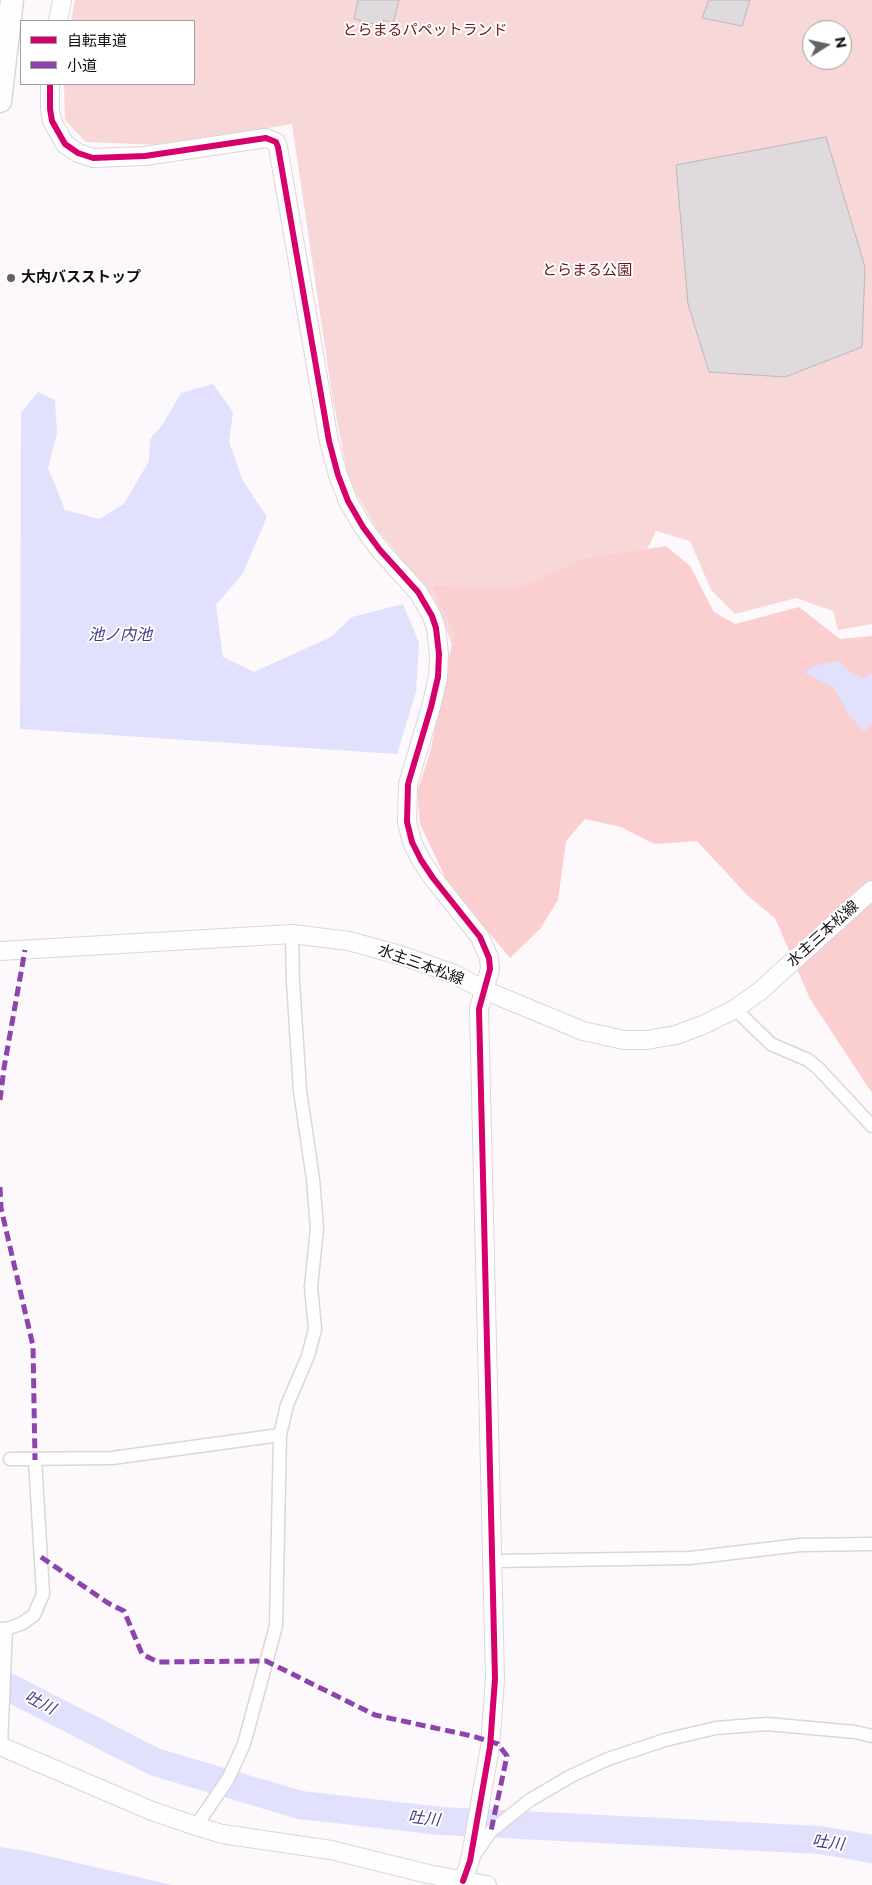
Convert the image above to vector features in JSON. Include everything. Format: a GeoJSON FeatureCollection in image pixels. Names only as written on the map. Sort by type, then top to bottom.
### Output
{"type":"FeatureCollection","features":[{"type":"Feature","properties":{"kind":"highway"},"geometry":{"type":"LineString","coordinates":[[0,101],[12,0]]}},
{"type":"Feature","properties":{"kind":"street"},"geometry":{"type":"LineString","coordinates":[[58,20],[62,0]]}},
{"type":"Feature","properties":{"kind":"street"},"geometry":{"type":"LineString","coordinates":[[50,85],[52,121],[65,144],[78,153],[93,158],[145,156],[266,138],[276,142],[329,441],[338,475],[348,501],[363,527],[380,550],[418,592],[432,616],[436,628],[439,654],[438,677],[408,784],[407,822],[412,842],[421,860],[486,948],[490,969],[479,1010],[494,1561],[495,1679],[490,1742],[470,1861],[463,1881]]}},
{"type":"Feature","properties":{"kind":"street","name":"水主三本松線"},"geometry":{"type":"LineString","coordinates":[[0,951],[292,934],[349,941],[403,956],[454,974],[484,990],[583,1031],[624,1040],[647,1040],[676,1035],[703,1025],[735,1008],[760,991],[872,890]]}},
{"type":"Feature","properties":{"kind":"street"},"geometry":{"type":"LineString","coordinates":[[196,1826],[228,1779],[244,1744],[276,1626],[280,1435],[287,1405],[308,1356],[315,1329],[311,1288],[317,1228],[313,1179],[300,1091],[292,934]]}},
{"type":"Feature","properties":{"kind":"street"},"geometry":{"type":"LineString","coordinates":[[735,1008],[771,1044],[808,1060],[818,1068],[872,1126]]}},
{"type":"Feature","properties":{"kind":"street"},"geometry":{"type":"LineString","coordinates":[[10,1458],[35,1460],[112,1458],[280,1435]]}},
{"type":"Feature","properties":{"kind":"street"},"geometry":{"type":"LineString","coordinates":[[35,1460],[43,1594],[34,1615],[21,1624],[3,1629],[4,1674],[0,1746],[152,1811],[222,1834],[331,1850],[487,1885]]}},
{"type":"Feature","properties":{"kind":"street"},"geometry":{"type":"LineString","coordinates":[[494,1561],[690,1558],[800,1544],[872,1544]]}},
{"type":"Feature","properties":{"kind":"street"},"geometry":{"type":"LineString","coordinates":[[470,1861],[491,1831],[530,1800],[571,1776],[608,1759],[665,1740],[716,1728],[767,1724],[855,1732],[872,1736]]}},
{"type":"Feature","properties":{"kind":"green space","name":"とらまる公園"},"geometry":{"type":"Polygon","coordinates":[[[75,0],[872,0],[872,624],[838,630],[833,611],[796,598],[735,614],[711,590],[690,541],[656,531],[632,582],[457,658],[435,600],[377,529],[349,481],[332,395],[292,124],[162,145],[86,142],[65,120],[64,85],[195,85],[195,20],[71,20],[75,0]]]}},
{"type":"Feature","properties":{"kind":"shaded area"},"geometry":{"type":"Polygon","coordinates":[[[666,546],[690,566],[714,612],[735,624],[799,607],[840,639],[872,636],[872,1093],[810,999],[775,918],[748,896],[697,841],[654,844],[621,827],[585,819],[566,841],[558,900],[540,929],[510,958],[448,883],[420,824],[417,792],[430,753],[454,634],[433,586],[516,589],[583,559],[666,546]]]}},
{"type":"Feature","properties":{"kind":"water","name":"池ノ内池"},"geometry":{"type":"Polygon","coordinates":[[[213,384],[233,412],[229,442],[243,481],[267,517],[243,573],[216,605],[223,657],[254,672],[331,637],[352,617],[403,604],[419,643],[416,692],[397,754],[20,729],[21,413],[38,392],[55,400],[57,433],[48,468],[65,510],[99,519],[124,504],[149,461],[150,439],[163,424],[181,393],[213,384]]]}},
{"type":"Feature","properties":{"kind":"water"},"geometry":{"type":"Polygon","coordinates":[[[839,661],[846,669],[862,678],[872,673],[872,723],[864,732],[848,714],[834,688],[805,673],[812,666],[839,661]]]}},
{"type":"Feature","properties":{"kind":"water"},"geometry":{"type":"Polygon","coordinates":[[[0,1847],[26,1851],[172,1885],[0,1885],[0,1847]]]}},
{"type":"Feature","properties":{"kind":"building"},"geometry":{"type":"Polygon","coordinates":[[[358,0],[399,0],[393,23],[383,20],[382,26],[354,19],[358,0]]]}},
{"type":"Feature","properties":{"kind":"building"},"geometry":{"type":"Polygon","coordinates":[[[709,0],[750,0],[742,26],[702,18],[709,0]]]}},
{"type":"Feature","properties":{"kind":"building"},"geometry":{"type":"Polygon","coordinates":[[[826,137],[865,267],[862,347],[785,377],[709,372],[688,304],[676,165],[826,137]]]}},
{"type":"Feature","properties":{"kind":"waterway","name":"吐川"},"geometry":{"type":"LineString","coordinates":[[0,1683],[155,1762],[300,1805],[442,1821],[820,1840],[872,1849]]}},
{"type":"Feature","properties":{"kind":"marked path"},"geometry":{"type":"LineString","coordinates":[[0,1100],[25,950]]}},
{"type":"Feature","properties":{"kind":"marked path"},"geometry":{"type":"LineString","coordinates":[[0,1187],[1,1208],[33,1346],[35,1460]]}},
{"type":"Feature","properties":{"kind":"marked path"},"geometry":{"type":"LineString","coordinates":[[41,1557],[108,1603],[124,1611],[142,1654],[158,1662],[266,1661],[375,1715],[472,1736],[498,1744],[507,1756],[491,1831]]}},
{"type":"Feature","properties":{"kind":"cycle path"},"geometry":{"type":"LineString","coordinates":[[50,85],[52,121],[65,144],[78,153],[93,158],[145,156],[266,138],[276,142],[329,441],[338,475],[348,501],[363,527],[380,550],[418,592],[432,616],[436,628],[439,654],[438,677],[408,784],[407,822],[412,842],[421,860],[480,937],[489,958],[490,969],[479,1009],[495,1679],[490,1747],[470,1861],[463,1881]]}},
{"type":"Feature","properties":{"kind":"place","name":"大内バスストップ"},"geometry":{"type":"Point","coordinates":[11,278]}},
{"type":"Feature","properties":{"kind":"park label","name":"とらまるパペットランド"},"geometry":{"type":"Point","coordinates":[425,31]}}]}
